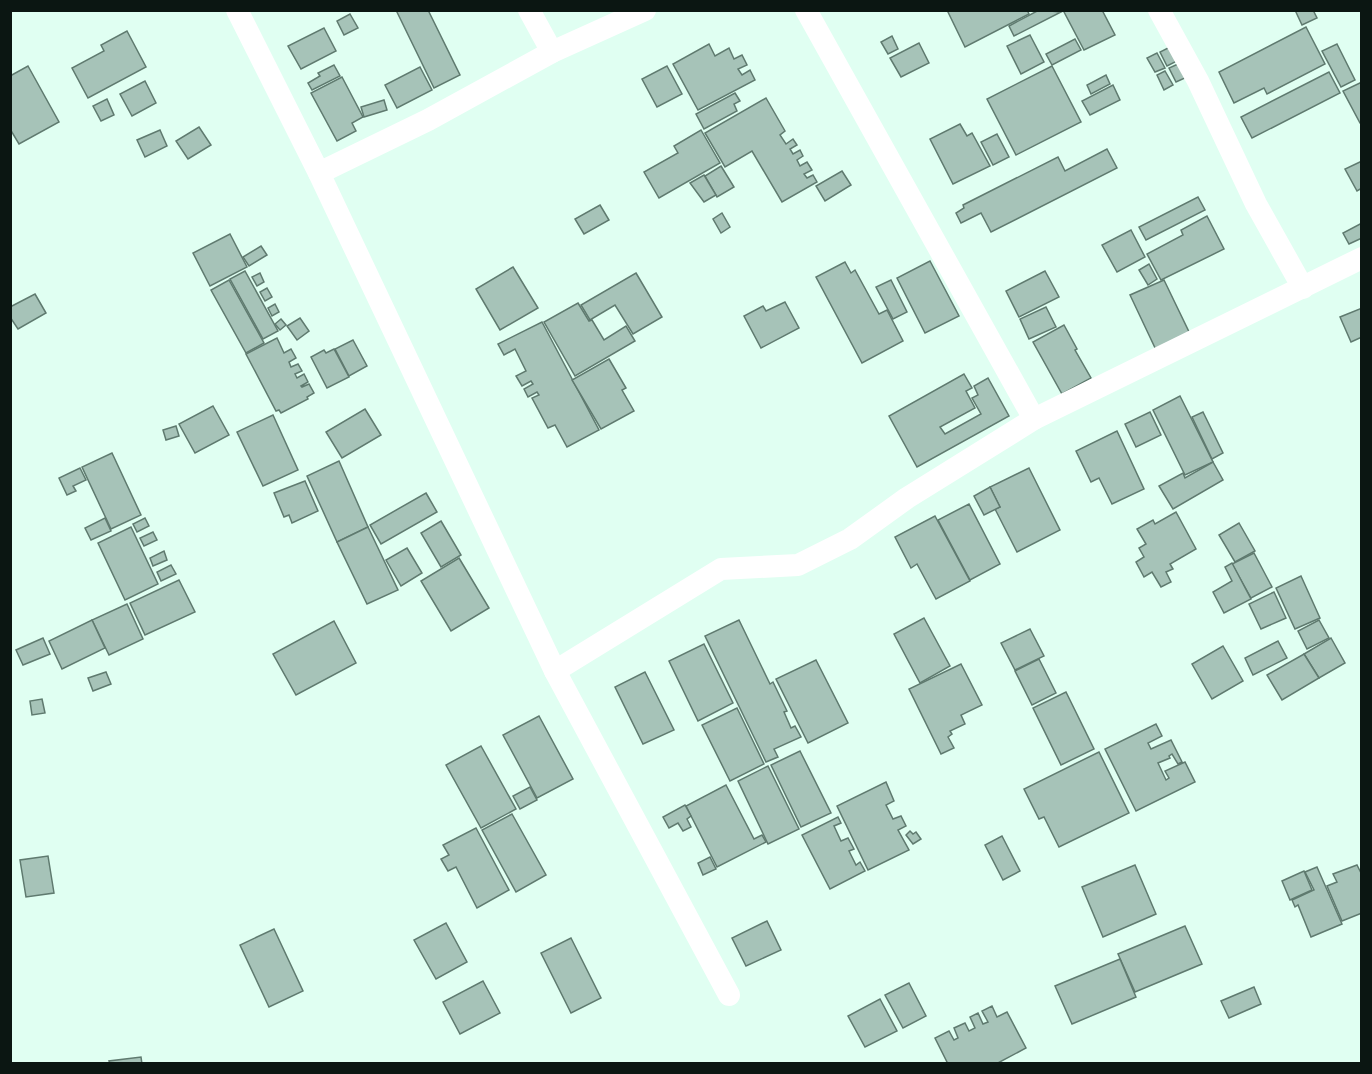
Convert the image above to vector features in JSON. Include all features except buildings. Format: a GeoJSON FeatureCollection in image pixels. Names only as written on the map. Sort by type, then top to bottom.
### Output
{"type":"FeatureCollection","features":[{"type":"Feature","properties":{"kind":"street"},"geometry":{"type":"LineString","coordinates":[[237,10],[319,173],[555,671],[729,995]]}},
{"type":"Feature","properties":{"kind":"street"},"geometry":{"type":"LineString","coordinates":[[529,10],[552,52]]}},
{"type":"Feature","properties":{"kind":"street"},"geometry":{"type":"LineString","coordinates":[[319,173],[428,120],[552,52],[645,10]]}},
{"type":"Feature","properties":{"kind":"street"},"geometry":{"type":"LineString","coordinates":[[806,10],[1034,419]]}},
{"type":"Feature","properties":{"kind":"street"},"geometry":{"type":"LineString","coordinates":[[1160,10],[1198,81],[1256,204],[1303,288]]}},
{"type":"Feature","properties":{"kind":"street"},"geometry":{"type":"LineString","coordinates":[[555,671],[722,569],[798,565],[850,539],[907,498],[1034,419],[1362,258]]}}]}
